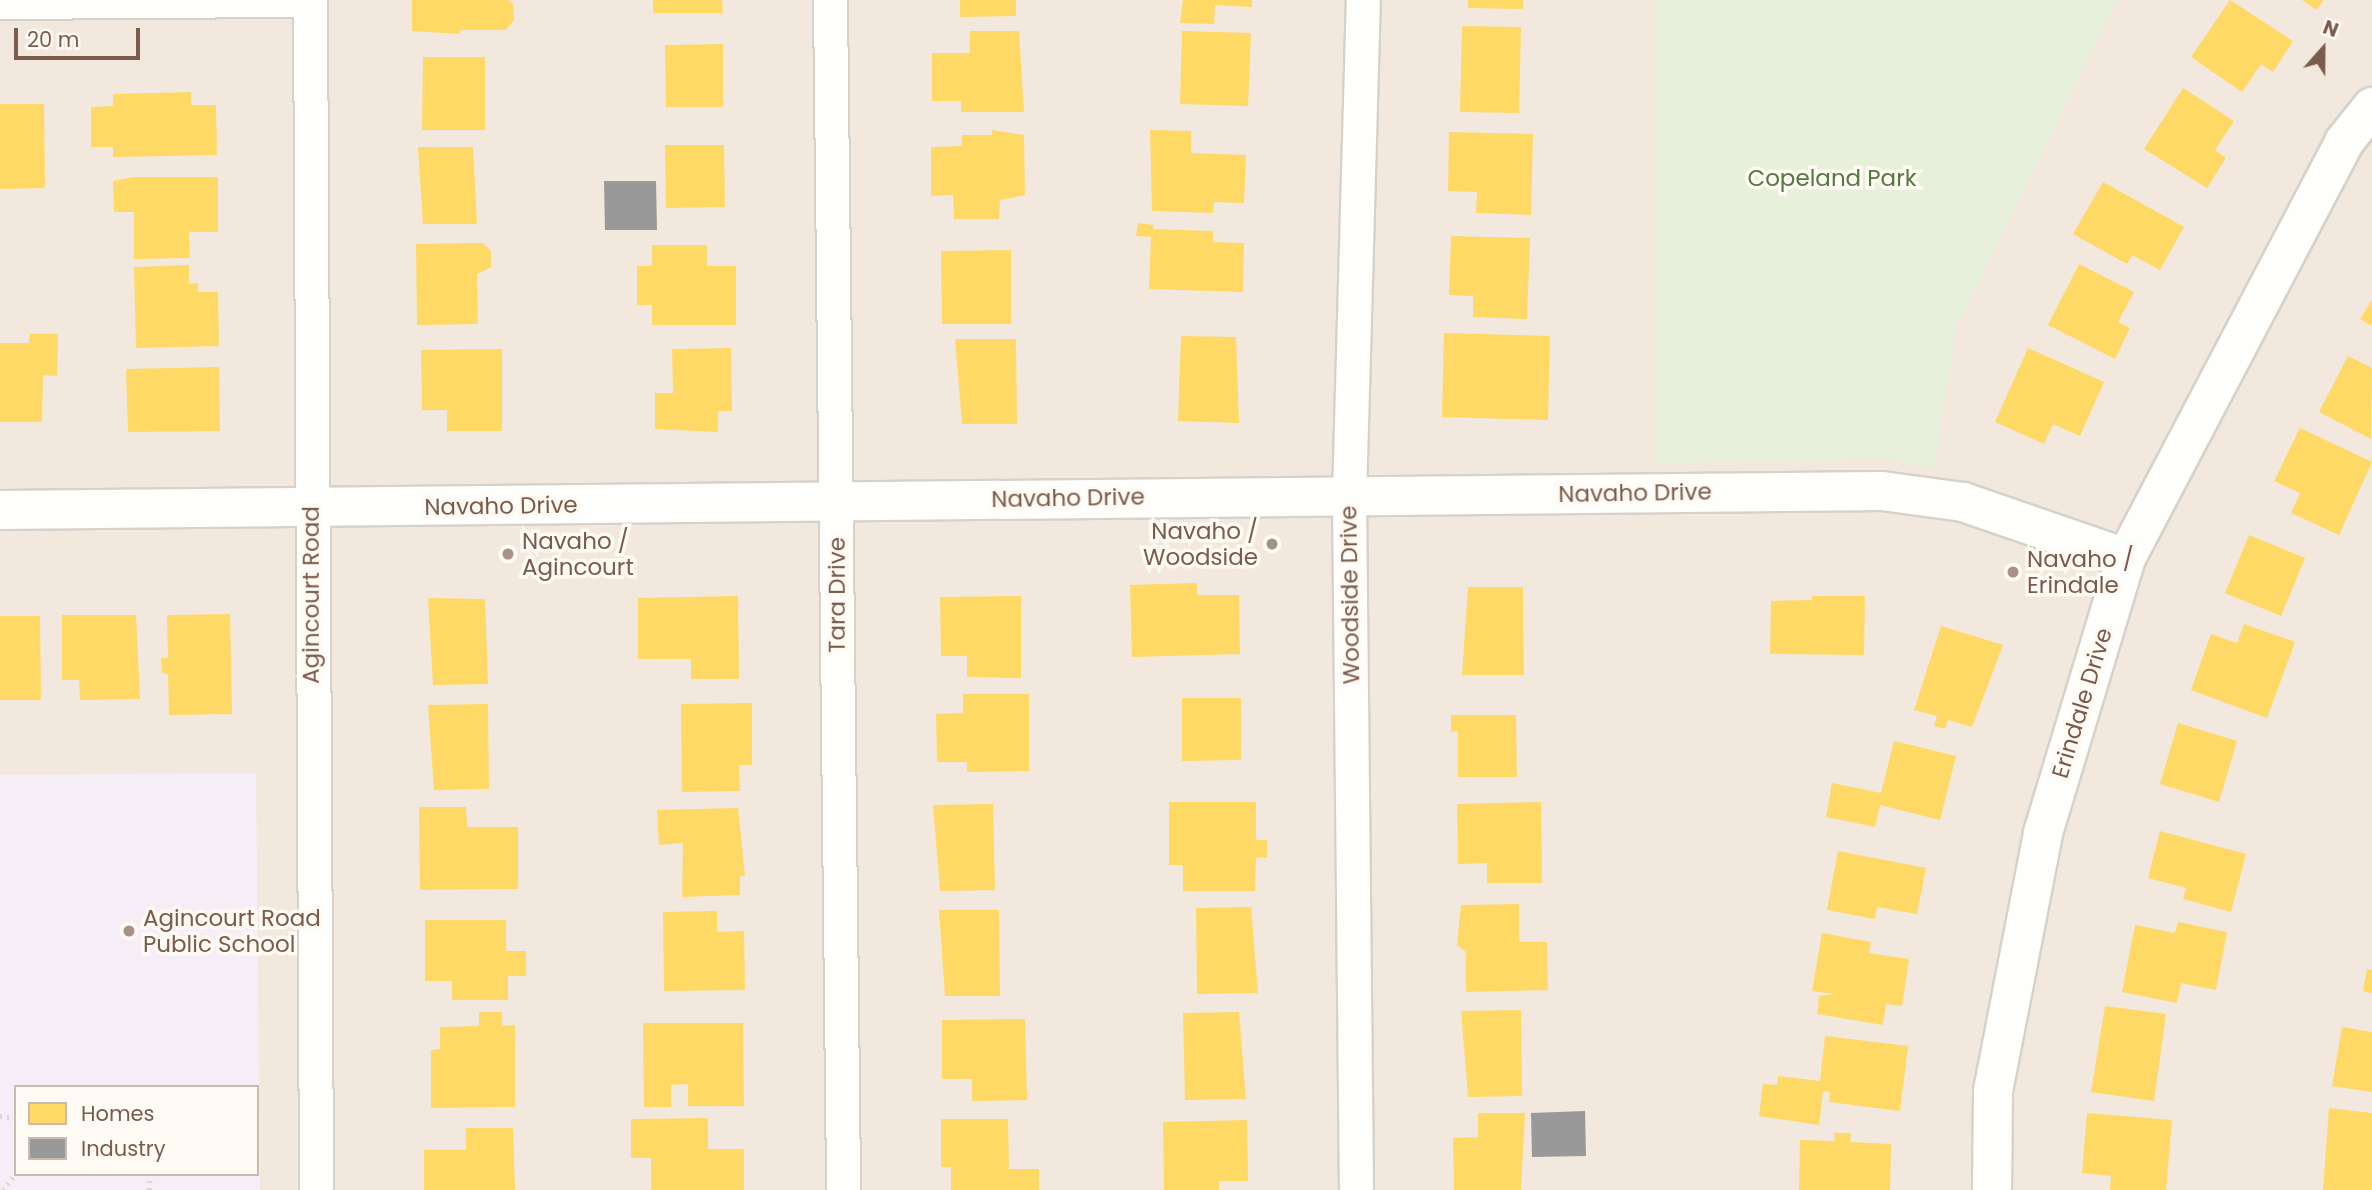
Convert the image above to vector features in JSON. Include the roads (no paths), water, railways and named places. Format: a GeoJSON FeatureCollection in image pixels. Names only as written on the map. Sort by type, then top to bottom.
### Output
{"type":"FeatureCollection","features":[{"type":"Feature","properties":{"kind":"street"},"geometry":{"type":"LineString","coordinates":[[0,2],[293,0]]}},
{"type":"Feature","properties":{"kind":"street","name":"Agincourt Road"},"geometry":{"type":"LineString","coordinates":[[310,0],[310,510],[316,1190]]}},
{"type":"Feature","properties":{"kind":"street","name":"Tara Drive"},"geometry":{"type":"LineString","coordinates":[[830,0],[843,1190]]}},
{"type":"Feature","properties":{"kind":"street","name":"Woodside Drive"},"geometry":{"type":"LineString","coordinates":[[1356,1190],[1349,496],[1363,0]]}},
{"type":"Feature","properties":{"kind":"street","name":"Erindale Drive"},"geometry":{"type":"LineString","coordinates":[[1992,1190],[1993,1091],[2043,833],[2126,558],[2344,142],[2372,107]]}},
{"type":"Feature","properties":{"kind":"street","name":"Navaho Drive"},"geometry":{"type":"LineString","coordinates":[[0,510],[310,510],[837,500],[1882,491],[1964,502],[2126,558]]}},
{"type":"Feature","properties":{"kind":"place","name":"Navaho / Woodside"},"geometry":{"type":"Point","coordinates":[1272,544]}},
{"type":"Feature","properties":{"kind":"place","name":"Navaho / Agincourt"},"geometry":{"type":"Point","coordinates":[508,554]}},
{"type":"Feature","properties":{"kind":"place","name":"Navaho / Erindale"},"geometry":{"type":"Point","coordinates":[2013,572]}},
{"type":"Feature","properties":{"kind":"place","name":"Agincourt Road Public School"},"geometry":{"type":"Point","coordinates":[129,931]}},
{"type":"Feature","properties":{"kind":"park label","name":"Copeland Park"},"geometry":{"type":"Point","coordinates":[1832,178]}}]}
